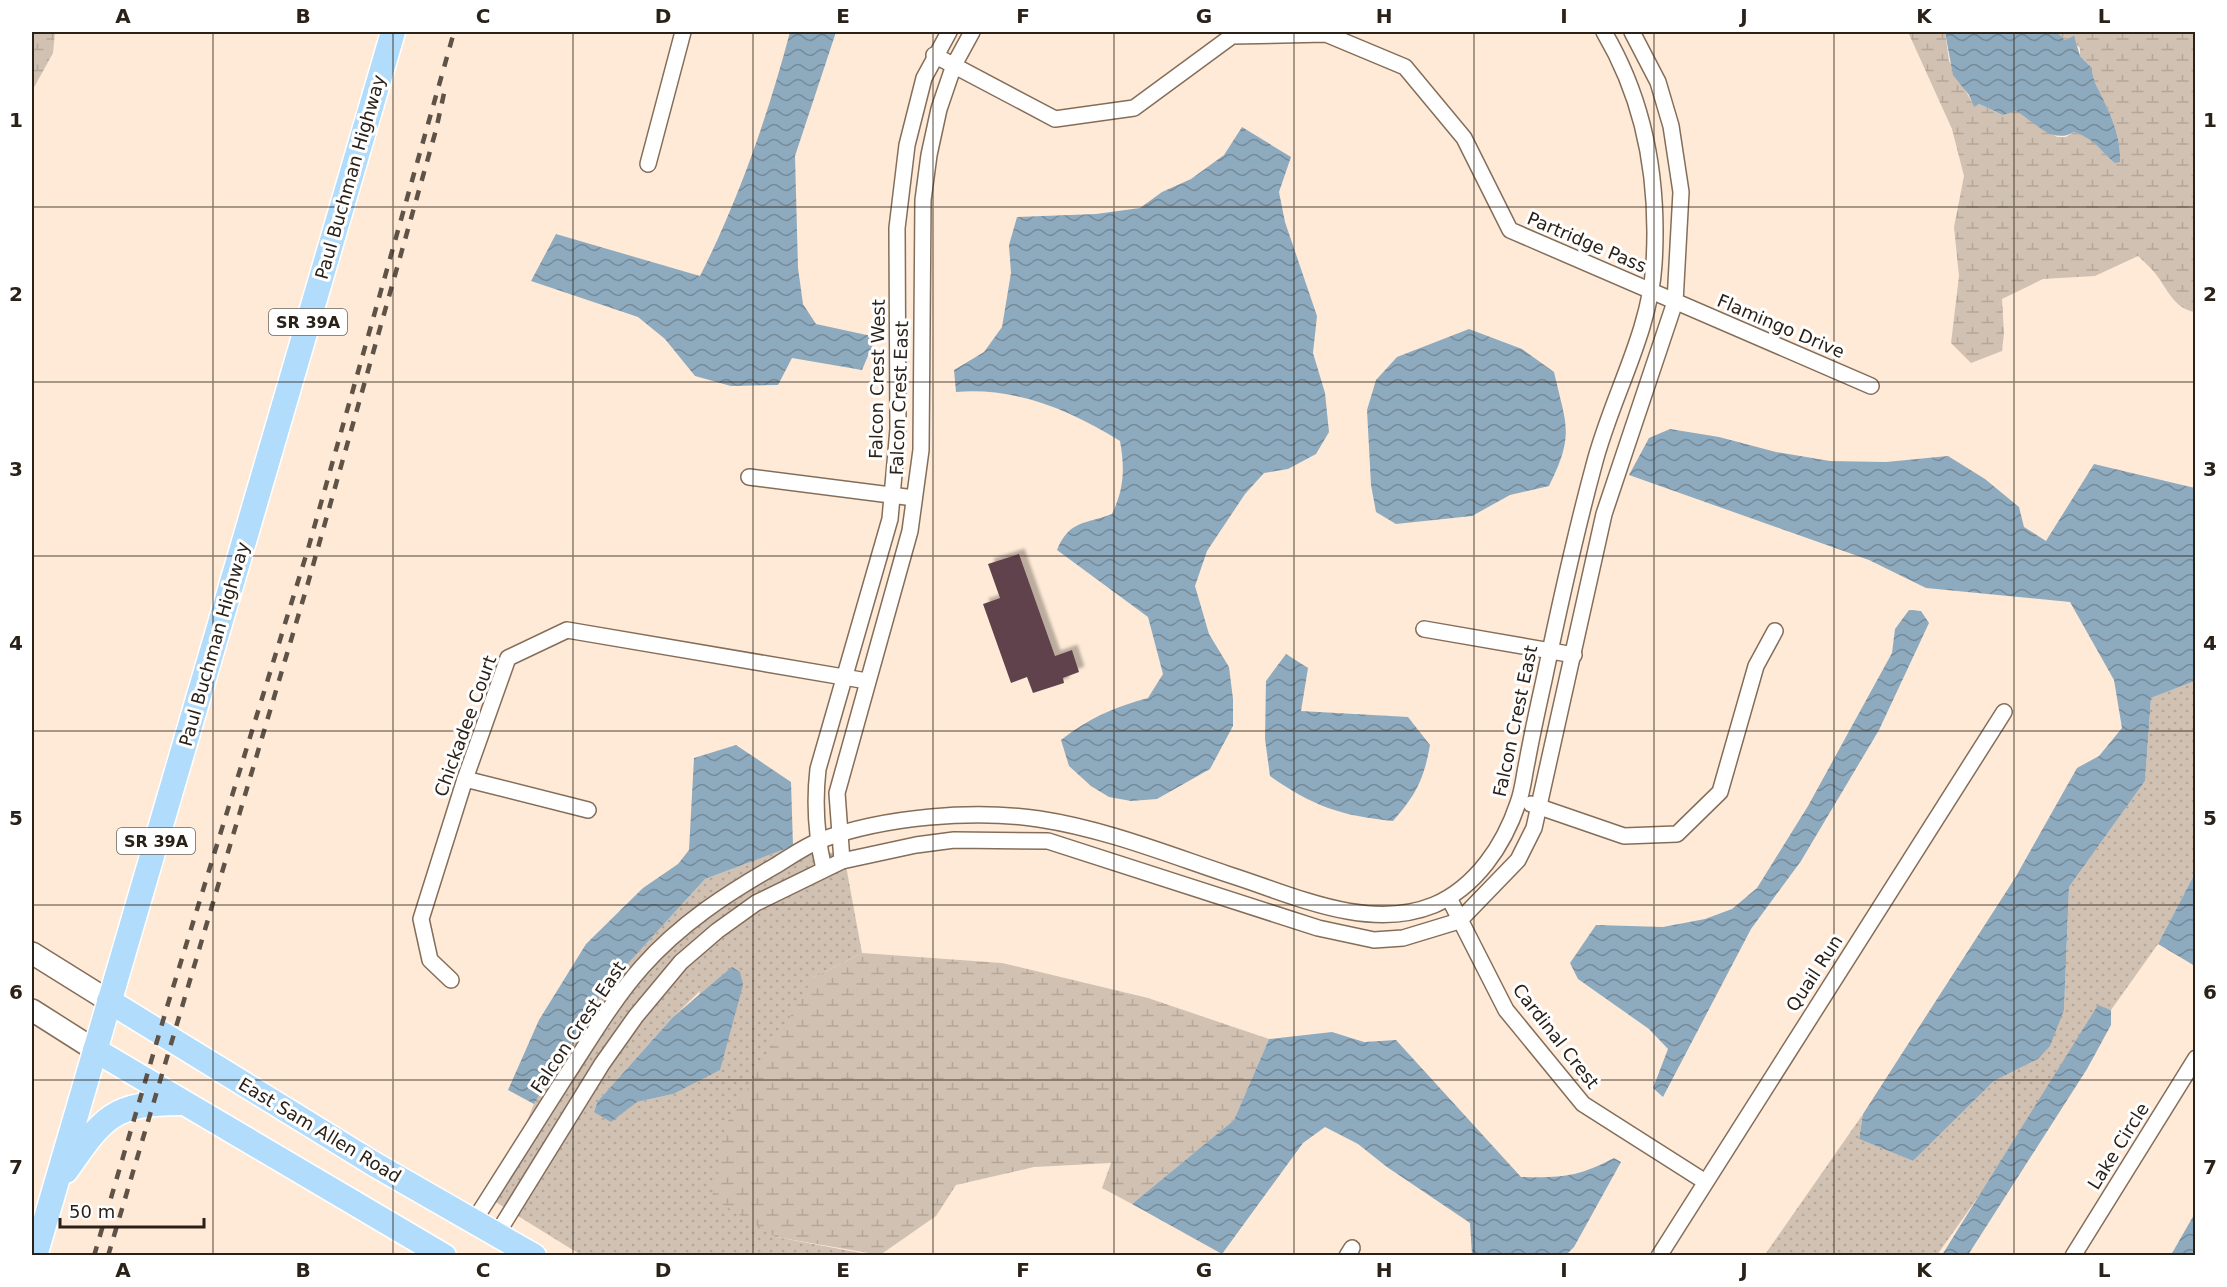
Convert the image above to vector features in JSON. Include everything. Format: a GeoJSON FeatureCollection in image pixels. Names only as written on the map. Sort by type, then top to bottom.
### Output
{"type":"FeatureCollection","features":[{"type":"Feature","properties":{"kind":"main road","name":"Paul Buchman Highway"},"geometry":{"type":"LineString","coordinates":[[34,1256],[393,32]]}},
{"type":"Feature","properties":{"kind":"main road","name":"East Sam Allen Road"},"geometry":{"type":"LineString","coordinates":[[109,1001],[374,1164],[534,1256]]}},
{"type":"Feature","properties":{"kind":"main road"},"geometry":{"type":"LineString","coordinates":[[95,1050],[444,1256]]}},
{"type":"Feature","properties":{"kind":"main road"},"geometry":{"type":"LineString","coordinates":[[54,1188],[91,1137],[118,1111],[138,1105],[182,1102]]}},
{"type":"Feature","properties":{"kind":"street"},"geometry":{"type":"LineString","coordinates":[[648,164],[682,32]]}},
{"type":"Feature","properties":{"kind":"street","name":"Falcon Crest West"},"geometry":{"type":"LineString","coordinates":[[824,869],[818,841],[814,802],[818,769],[843,675],[890,519],[898,429],[897,228],[907,145],[924,78],[934,55],[949,32]]}},
{"type":"Feature","properties":{"kind":"street","name":"Falcon Crest East"},"geometry":{"type":"LineString","coordinates":[[842,861],[837,793],[910,531],[921,450],[921,254],[923,200],[929,155],[939,109],[954,65],[972,32]]}},
{"type":"Feature","properties":{"kind":"street","name":"Falcon Crest East"},"geometry":{"type":"LineString","coordinates":[[474,1221],[617,1000],[639,970],[691,920],[723,896],[818,841],[890,824],[966,814],[1041,819],[1101,832],[1329,906],[1367,913],[1399,914],[1426,908],[1449,898],[1482,870],[1500,842],[1519,801],[1550,651],[1600,444],[1652,291],[1656,217],[1652,169],[1645,127],[1618,58],[1604,32]]}},
{"type":"Feature","properties":{"kind":"street","name":"Partridge Pass"},"geometry":{"type":"LineString","coordinates":[[934,55],[1054,119],[1134,108],[1233,36],[1326,34],[1405,67],[1464,138],[1510,230],[1675,302]]}},
{"type":"Feature","properties":{"kind":"street"},"geometry":{"type":"LineString","coordinates":[[497,1234],[602,1064],[636,1016],[681,962],[717,931],[756,903],[842,861],[907,846],[954,840],[1048,841],[1318,928],[1374,940],[1403,938],[1459,921],[1518,860],[1534,828],[1604,514],[1675,302],[1679,181],[1671,126],[1658,82],[1636,38],[1618,58]]}},
{"type":"Feature","properties":{"kind":"street"},"geometry":{"type":"LineString","coordinates":[[898,256],[921,254]]}},
{"type":"Feature","properties":{"kind":"street","name":"Flamingo Drive"},"geometry":{"type":"LineString","coordinates":[[1675,302],[1871,386]]}},
{"type":"Feature","properties":{"kind":"street"},"geometry":{"type":"LineString","coordinates":[[1600,444],[1624,451]]}},
{"type":"Feature","properties":{"kind":"street"},"geometry":{"type":"LineString","coordinates":[[749,477],[915,498]]}},
{"type":"Feature","properties":{"kind":"street","name":"Chickadee Court"},"geometry":{"type":"LineString","coordinates":[[451,980],[430,960],[421,919],[465,779],[508,658],[567,630],[843,675],[867,681]]}},
{"type":"Feature","properties":{"kind":"street"},"geometry":{"type":"LineString","coordinates":[[1424,630],[1574,655]]}},
{"type":"Feature","properties":{"kind":"street"},"geometry":{"type":"LineString","coordinates":[[1519,801],[1624,836],[1677,834],[1720,792],[1756,666],[1775,631]]}},
{"type":"Feature","properties":{"kind":"street","name":"Quail Run"},"geometry":{"type":"LineString","coordinates":[[1659,1256],[1704,1181],[2004,712]]}},
{"type":"Feature","properties":{"kind":"street"},"geometry":{"type":"LineString","coordinates":[[465,779],[588,810]]}},
{"type":"Feature","properties":{"kind":"street"},"geometry":{"type":"LineString","coordinates":[[1257,908],[1263,885]]}},
{"type":"Feature","properties":{"kind":"street","name":"Cardinal Crest"},"geometry":{"type":"LineString","coordinates":[[1449,898],[1506,1010],[1583,1104],[1704,1181]]}},
{"type":"Feature","properties":{"kind":"street"},"geometry":{"type":"LineString","coordinates":[[32,953],[109,1001]]}},
{"type":"Feature","properties":{"kind":"street"},"geometry":{"type":"LineString","coordinates":[[617,1000],[636,1016]]}},
{"type":"Feature","properties":{"kind":"street"},"geometry":{"type":"LineString","coordinates":[[32,1010],[95,1050]]}},
{"type":"Feature","properties":{"kind":"street","name":"Lake Circle"},"geometry":{"type":"LineString","coordinates":[[2073,1256],[2196,1058]]}},
{"type":"Feature","properties":{"kind":"green space"},"geometry":{"type":"Polygon","coordinates":[[[32,32],[55,32],[53,53],[32,91],[32,32]]]}},
{"type":"Feature","properties":{"kind":"green space"},"geometry":{"type":"Polygon","coordinates":[[[1908,32],[1945,32],[1949,61],[1974,106],[1979,104],[1996,112],[2016,110],[2057,137],[2066,137],[2074,132],[2094,140],[2111,158],[2120,162],[2116,132],[2095,82],[2092,68],[2080,56],[2080,48],[2070,38],[2065,40],[2057,32],[2195,32],[2195,312],[2176,302],[2155,273],[2138,256],[2095,276],[2043,279],[2002,299],[2004,333],[2002,351],[1971,363],[1951,343],[1959,276],[1954,227],[1964,176],[1952,129],[1908,32]]]}},
{"type":"Feature","properties":{"kind":"green space"},"geometry":{"type":"Polygon","coordinates":[[[2195,681],[2195,873],[2158,944],[2111,1010],[2098,1006],[1983,1190],[1937,1255],[1764,1256],[1863,1114],[1859,1139],[1913,1161],[1994,1081],[2038,1059],[2064,1010],[2069,887],[2145,781],[2151,698],[2195,681]]]}},
{"type":"Feature","properties":{"kind":"green space"},"geometry":{"type":"Polygon","coordinates":[[[793,846],[844,855],[862,953],[813,978],[776,1237],[872,1255],[581,1255],[494,1201],[534,1104],[603,991],[705,879],[793,846]],[[700,991],[673,1017],[598,1101],[637,1102],[673,1094],[700,991]]]}},
{"type":"Feature","properties":{"kind":"green space"},"geometry":{"type":"Polygon","coordinates":[[[862,953],[1002,963],[1148,998],[1269,1039],[1234,1120],[1132,1204],[1102,1188],[1111,1163],[1034,1167],[956,1185],[936,1216],[880,1255],[776,1237],[712,1198],[725,1126],[813,978],[862,953]]]}},
{"type":"Feature","properties":{"kind":"water"},"geometry":{"type":"Polygon","coordinates":[[[790,32],[836,32],[795,156],[798,268],[803,304],[816,324],[876,337],[862,370],[792,358],[778,385],[731,386],[695,376],[665,339],[638,317],[531,281],[556,234],[700,276],[740,187],[772,94],[790,32]]]}},
{"type":"Feature","properties":{"kind":"water"},"geometry":{"type":"Polygon","coordinates":[[[1945,32],[2057,32],[2065,40],[2074,36],[2080,56],[2092,68],[2095,82],[2114,124],[2120,162],[2115,163],[2082,135],[2074,132],[2058,136],[2044,130],[2016,111],[2003,115],[1979,104],[1974,107],[1969,95],[1953,75],[1945,32]]]}},
{"type":"Feature","properties":{"kind":"water"},"geometry":{"type":"Polygon","coordinates":[[[1242,127],[1291,157],[1279,192],[1285,222],[1317,316],[1313,353],[1325,393],[1329,432],[1316,454],[1288,469],[1264,473],[1245,494],[1207,551],[1195,586],[1209,634],[1229,667],[1233,699],[1233,726],[1210,769],[1157,799],[1131,801],[1109,797],[1091,786],[1069,766],[1061,740],[1102,714],[1148,698],[1163,674],[1148,617],[1057,550],[1067,533],[1079,524],[1112,514],[1122,479],[1123,461],[1120,441],[1082,420],[1042,403],[1000,393],[956,392],[954,370],[984,352],[1002,327],[1011,273],[1009,245],[1017,217],[1096,214],[1140,208],[1162,192],[1191,179],[1224,155],[1242,127]]]}},
{"type":"Feature","properties":{"kind":"water"},"geometry":{"type":"Polygon","coordinates":[[[1469,329],[1522,349],[1554,372],[1566,429],[1557,468],[1549,486],[1510,495],[1472,516],[1396,524],[1376,512],[1371,485],[1367,410],[1376,380],[1397,357],[1469,329]]]}},
{"type":"Feature","properties":{"kind":"water"},"geometry":{"type":"Polygon","coordinates":[[[1670,429],[1830,461],[1886,462],[1948,456],[1985,479],[2019,507],[2024,527],[2046,541],[2094,464],[2195,488],[2195,681],[2151,698],[2145,781],[2069,887],[2064,1010],[2050,1046],[2038,1059],[1994,1081],[1913,1161],[1859,1139],[1863,1114],[2015,878],[2077,768],[2099,756],[2122,728],[2114,680],[2070,602],[1926,588],[1869,560],[1629,475],[1649,438],[1670,429]]]}},
{"type":"Feature","properties":{"kind":"water"},"geometry":{"type":"Polygon","coordinates":[[[1909,610],[1921,611],[1929,623],[1879,730],[1801,861],[1751,929],[1663,1097],[1653,1088],[1668,1049],[1649,1029],[1578,979],[1570,963],[1596,925],[1663,927],[1705,919],[1732,909],[1757,888],[1808,806],[1892,653],[1895,629],[1909,610]]]}},
{"type":"Feature","properties":{"kind":"water"},"geometry":{"type":"Polygon","coordinates":[[[1286,654],[1308,668],[1301,711],[1408,717],[1430,745],[1418,786],[1393,821],[1358,816],[1328,808],[1300,795],[1270,776],[1265,739],[1266,681],[1286,654]]]}},
{"type":"Feature","properties":{"kind":"water"},"geometry":{"type":"Polygon","coordinates":[[[736,745],[791,782],[793,846],[705,879],[603,991],[534,1104],[508,1090],[539,1020],[586,944],[643,888],[678,864],[689,850],[694,758],[736,745]]]}},
{"type":"Feature","properties":{"kind":"water"},"geometry":{"type":"Polygon","coordinates":[[[2195,873],[2195,966],[2158,944],[2195,873]]]}},
{"type":"Feature","properties":{"kind":"water"},"geometry":{"type":"Polygon","coordinates":[[[732,967],[740,972],[743,985],[720,1070],[673,1094],[637,1102],[611,1122],[594,1112],[598,1101],[673,1017],[732,967]]]}},
{"type":"Feature","properties":{"kind":"water"},"geometry":{"type":"Polygon","coordinates":[[[2098,1005],[2111,1010],[2111,1025],[2087,1069],[1968,1255],[1942,1255],[2098,1005]]]}},
{"type":"Feature","properties":{"kind":"water"},"geometry":{"type":"Polygon","coordinates":[[[1332,1032],[1364,1042],[1396,1040],[1521,1177],[1569,1175],[1590,1169],[1614,1158],[1621,1162],[1574,1247],[1566,1255],[1472,1255],[1470,1223],[1387,1167],[1358,1144],[1325,1127],[1303,1143],[1222,1254],[1132,1204],[1234,1120],[1269,1039],[1332,1032]]]}},
{"type":"Feature","properties":{"kind":"water"},"geometry":{"type":"Polygon","coordinates":[[[2195,1213],[2195,1255],[2171,1255],[2195,1213]]]}},
{"type":"Feature","properties":{"kind":"building"},"geometry":{"type":"Polygon","coordinates":[[[1019,554],[1055,656],[1072,650],[1079,672],[1063,678],[1064,683],[1033,693],[1027,677],[1011,683],[983,604],[1000,598],[988,564],[1019,554]]]}},
{"type":"Feature","properties":{"kind":"railway"},"geometry":{"type":"LineString","coordinates":[[94,1256],[167,1007],[308,549],[454,32]]}},
{"type":"Feature","properties":{"kind":"railway"},"geometry":{"type":"LineString","coordinates":[[108,1256],[308,583],[436,130],[446,84]]}}]}
